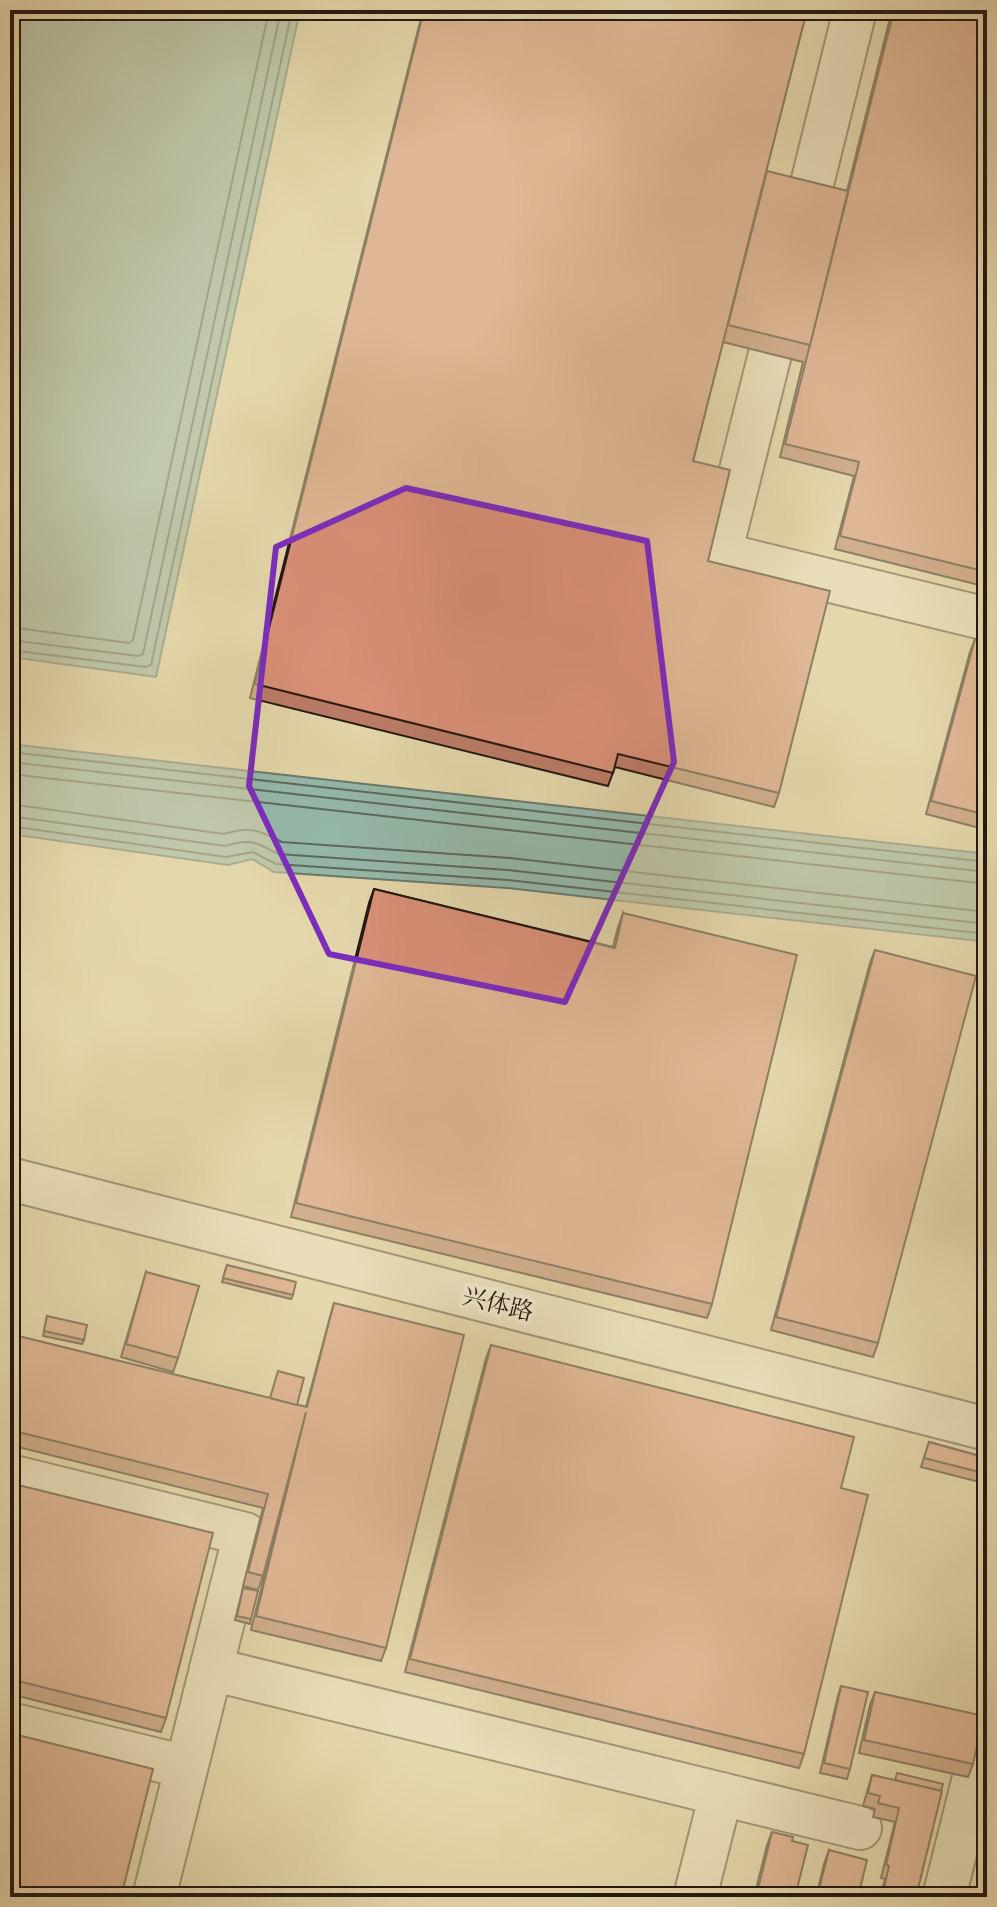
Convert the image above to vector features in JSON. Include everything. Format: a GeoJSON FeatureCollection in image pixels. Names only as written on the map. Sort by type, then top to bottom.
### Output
{"type":"FeatureCollection","features":[{"type":"Feature","properties":{"kind":"lane"},"geometry":{"type":"LineString","coordinates":[[808,200],[855,10]]}},
{"type":"Feature","properties":{"kind":"lane"},"geometry":{"type":"LineString","coordinates":[[770,354],[720,554],[987,619]]}},
{"type":"Feature","properties":{"kind":"lane","name":"兴体路"},"geometry":{"type":"LineString","coordinates":[[10,1179],[987,1429]]}},
{"type":"Feature","properties":{"kind":"lane"},"geometry":{"type":"LineString","coordinates":[[10,1476],[245,1534],[154,1897]]}},
{"type":"Feature","properties":{"kind":"lane"},"geometry":{"type":"LineString","coordinates":[[211,1669],[860,1828]]}},
{"type":"Feature","properties":{"kind":"lane"},"geometry":{"type":"LineString","coordinates":[[10,1724],[186,1767]]}},
{"type":"Feature","properties":{"kind":"lane"},"geometry":{"type":"LineString","coordinates":[[944,1897],[984,1738]]}},
{"type":"Feature","properties":{"kind":"lane"},"geometry":{"type":"LineString","coordinates":[[695,1897],[721,1794]]}},
{"type":"Feature","properties":{"kind":"highlighted area"},"geometry":{"type":"Polygon","coordinates":[[[406,488],[647,541],[674,762],[565,1002],[329,954],[249,786],[276,547],[406,488]]]}},
{"type":"Feature","properties":{"kind":"water"},"geometry":{"type":"Polygon","coordinates":[[[10,10],[300,10],[156,677],[10,657],[10,10]]]}},
{"type":"Feature","properties":{"kind":"water"},"geometry":{"type":"Polygon","coordinates":[[[10,744],[987,854],[987,942],[507,888],[274,872],[252,859],[228,865],[10,834],[10,744]]]}},
{"type":"Feature","properties":{"kind":"building"},"geometry":{"type":"Polygon","coordinates":[[[424,10],[807,10],[693,461],[730,470],[708,561],[830,591],[779,793],[618,754],[613,773],[255,684],[424,10]]]}},
{"type":"Feature","properties":{"kind":"building"},"geometry":{"type":"Polygon","coordinates":[[[894,10],[987,10],[987,572],[840,536],[859,462],[785,444],[894,10]]]}},
{"type":"Feature","properties":{"kind":"building"},"geometry":{"type":"Polygon","coordinates":[[[767,171],[848,191],[810,345],[728,325],[767,171]]]}},
{"type":"Feature","properties":{"kind":"building"},"geometry":{"type":"Polygon","coordinates":[[[975,639],[987,642],[987,815],[931,801],[975,639]]]}},
{"type":"Feature","properties":{"kind":"building"},"geometry":{"type":"Polygon","coordinates":[[[374,889],[615,948],[623,913],[797,955],[712,1304],[296,1203],[374,889]]]}},
{"type":"Feature","properties":{"kind":"building"},"geometry":{"type":"Polygon","coordinates":[[[875,950],[976,976],[878,1343],[776,1317],[875,950]]]}},
{"type":"Feature","properties":{"kind":"building"},"geometry":{"type":"Polygon","coordinates":[[[227,1265],[296,1282],[293,1295],[223,1278],[227,1265]]]}},
{"type":"Feature","properties":{"kind":"building"},"geometry":{"type":"Polygon","coordinates":[[[146,1272],[199,1286],[178,1358],[126,1344],[146,1272]]]}},
{"type":"Feature","properties":{"kind":"building"},"geometry":{"type":"Polygon","coordinates":[[[334,1303],[464,1335],[386,1648],[256,1616],[306,1412],[263,1576],[248,1572],[268,1494],[10,1430],[10,1334],[307,1407],[334,1303]]]}},
{"type":"Feature","properties":{"kind":"building"},"geometry":{"type":"Polygon","coordinates":[[[47,1316],[87,1325],[84,1340],[44,1331],[47,1316]]]}},
{"type":"Feature","properties":{"kind":"building"},"geometry":{"type":"Polygon","coordinates":[[[491,1345],[854,1437],[841,1488],[868,1495],[804,1754],[410,1659],[491,1345]]]}},
{"type":"Feature","properties":{"kind":"building"},"geometry":{"type":"Polygon","coordinates":[[[278,1371],[304,1378],[297,1405],[270,1398],[278,1371]]]}},
{"type":"Feature","properties":{"kind":"building"},"geometry":{"type":"Polygon","coordinates":[[[929,1442],[987,1458],[987,1474],[924,1458],[929,1442]]]}},
{"type":"Feature","properties":{"kind":"building"},"geometry":{"type":"Polygon","coordinates":[[[10,1483],[213,1533],[166,1718],[10,1679],[10,1483]]]}},
{"type":"Feature","properties":{"kind":"building"},"geometry":{"type":"Polygon","coordinates":[[[243,1588],[258,1591],[251,1619],[237,1616],[243,1588]]]}},
{"type":"Feature","properties":{"kind":"building"},"geometry":{"type":"Polygon","coordinates":[[[841,1686],[868,1692],[850,1769],[824,1763],[841,1686]]]}},
{"type":"Feature","properties":{"kind":"building"},"geometry":{"type":"Polygon","coordinates":[[[875,1692],[984,1716],[973,1764],[864,1740],[875,1692]]]}},
{"type":"Feature","properties":{"kind":"building"},"geometry":{"type":"Polygon","coordinates":[[[10,1733],[153,1769],[121,1897],[10,1897],[10,1733]]]}},
{"type":"Feature","properties":{"kind":"building"},"geometry":{"type":"Polygon","coordinates":[[[897,1773],[943,1784],[941,1791],[895,1780],[897,1773]]]}},
{"type":"Feature","properties":{"kind":"building"},"geometry":{"type":"Polygon","coordinates":[[[872,1775],[942,1791],[916,1897],[882,1897],[899,1808],[878,1803],[880,1796],[868,1793],[872,1775]]]}},
{"type":"Feature","properties":{"kind":"building"},"geometry":{"type":"Polygon","coordinates":[[[772,1832],[793,1837],[792,1841],[808,1845],[795,1897],[756,1897],[772,1832]]]}},
{"type":"Feature","properties":{"kind":"building"},"geometry":{"type":"Polygon","coordinates":[[[829,1850],[867,1860],[858,1897],[817,1897],[829,1850]]]}}]}
